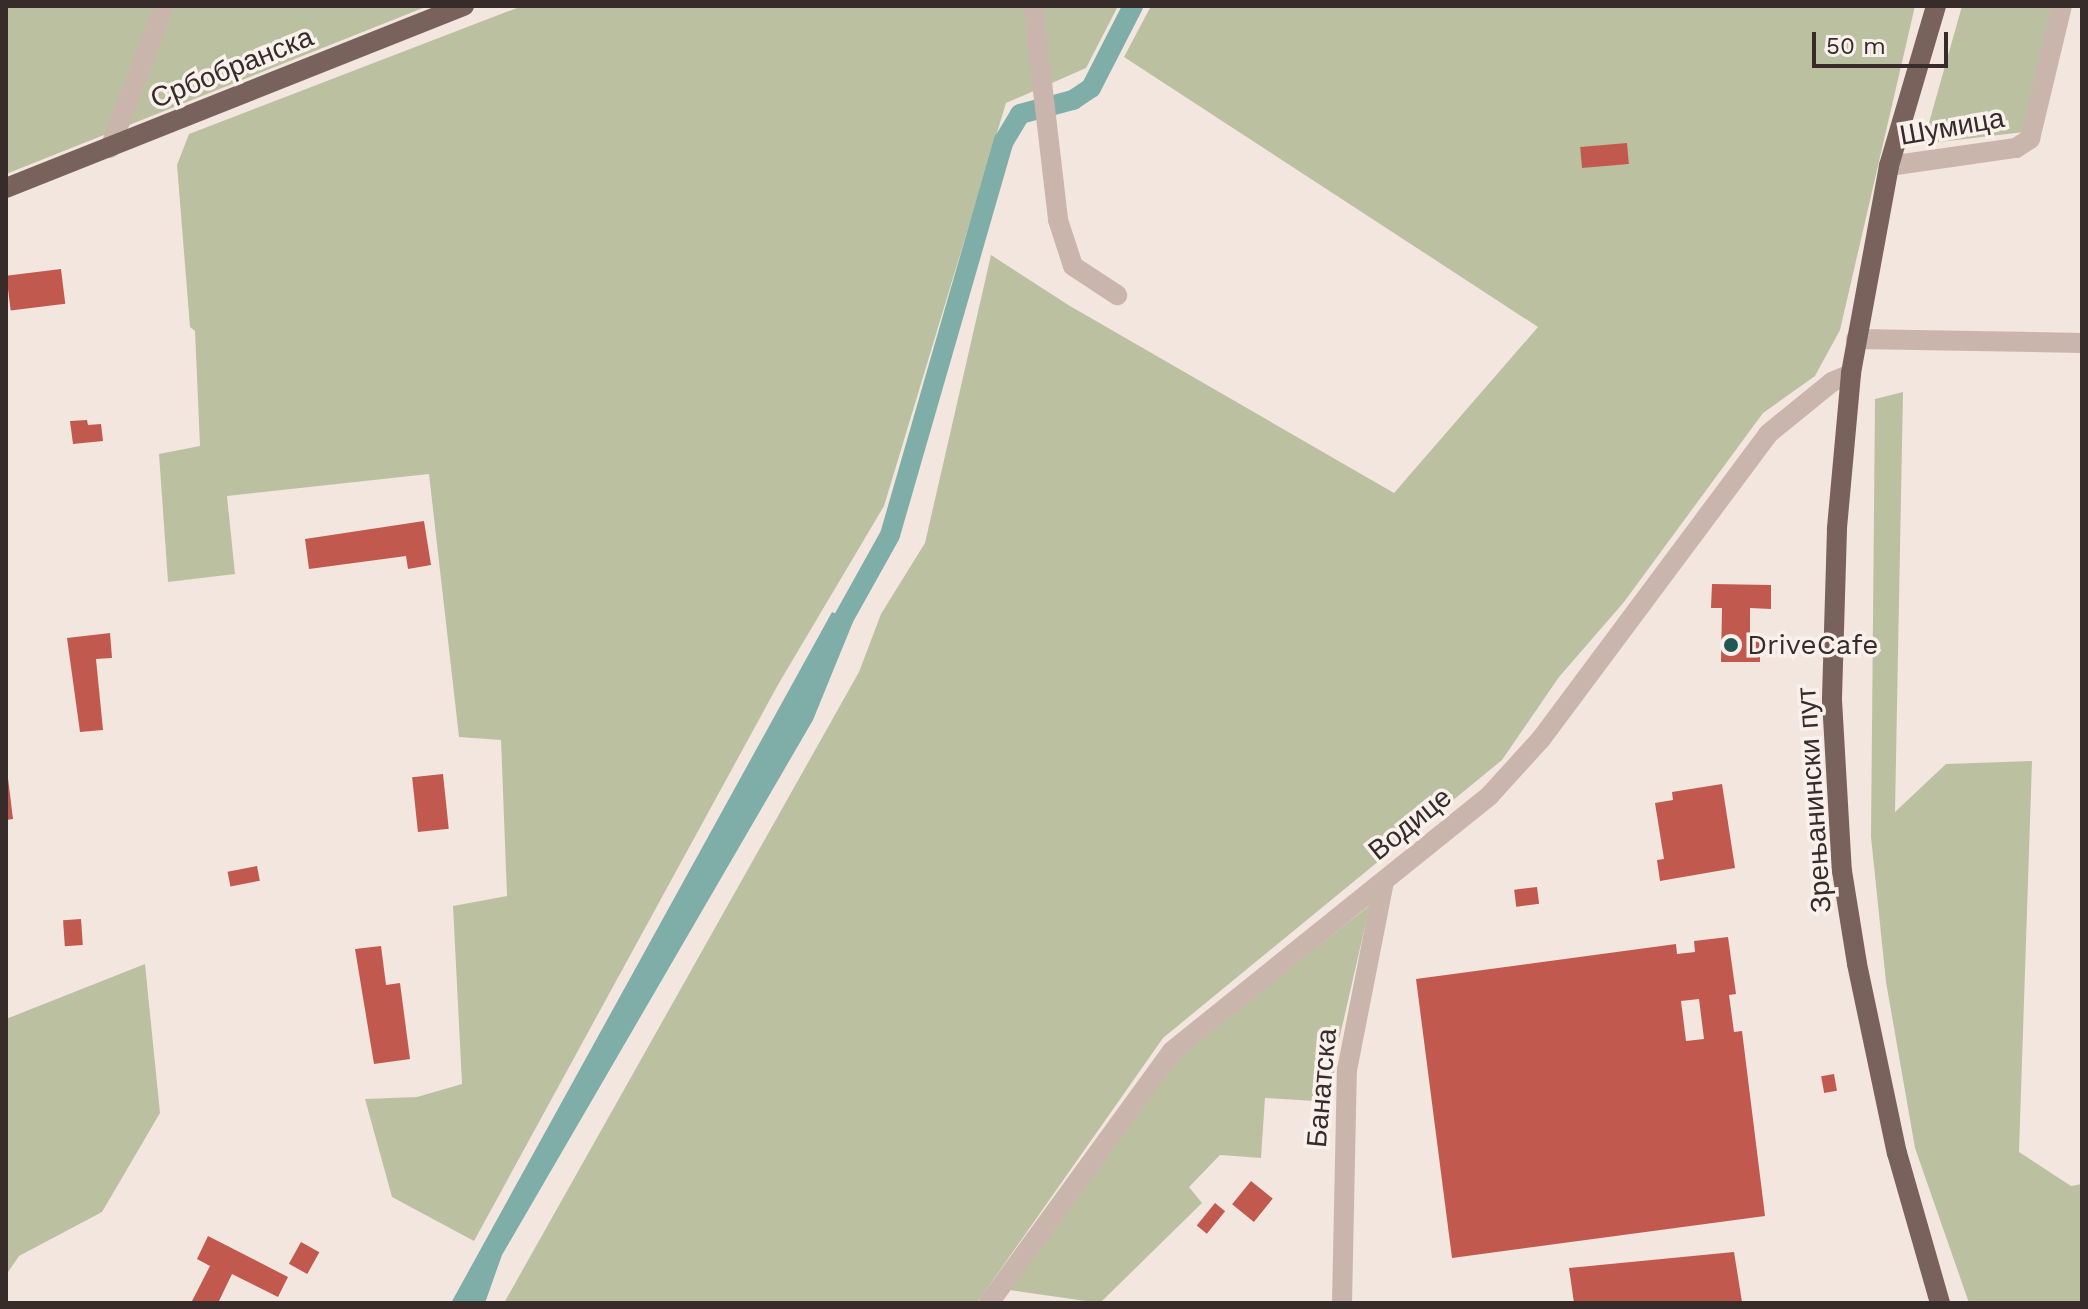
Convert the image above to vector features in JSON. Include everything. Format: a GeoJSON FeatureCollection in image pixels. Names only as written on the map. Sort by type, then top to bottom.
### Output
{"type":"FeatureCollection","features":[{"type":"Feature","properties":{"kind":"main road","name":"Србобранска"},"geometry":{"type":"LineString","coordinates":[[6,188],[464,6]]}},
{"type":"Feature","properties":{"kind":"main road","name":"Зрењанински пут"},"geometry":{"type":"LineString","coordinates":[[1936,6],[1889,166],[1856,339],[1837,529],[1832,700],[1842,871],[1882,1088],[1940,1303]]}},
{"type":"Feature","properties":{"kind":"street"},"geometry":{"type":"LineString","coordinates":[[110,148],[164,6]]}},
{"type":"Feature","properties":{"kind":"street"},"geometry":{"type":"LineString","coordinates":[[1033,6],[1058,220],[1073,266],[1117,295]]}},
{"type":"Feature","properties":{"kind":"street","name":"Шумица"},"geometry":{"type":"LineString","coordinates":[[1889,166],[2016,148],[2030,139],[2062,6]]}},
{"type":"Feature","properties":{"kind":"street"},"geometry":{"type":"LineString","coordinates":[[1856,339],[2082,343]]}},
{"type":"Feature","properties":{"kind":"street","name":"Водице"},"geometry":{"type":"LineString","coordinates":[[989,1303],[1172,1051],[1490,795],[1541,739],[1768,434],[1832,382],[1851,374]]}},
{"type":"Feature","properties":{"kind":"street","name":"Банатска"},"geometry":{"type":"LineString","coordinates":[[1342,1303],[1347,1070],[1384,881]]}},
{"type":"Feature","properties":{"kind":"green space"},"geometry":{"type":"Polygon","coordinates":[[[6,6],[428,6],[6,174],[6,6]]]}},
{"type":"Feature","properties":{"kind":"green space"},"geometry":{"type":"Polygon","coordinates":[[[522,6],[1118,6],[1086,68],[1006,103],[884,506],[779,683],[474,1241],[392,1197],[365,1099],[417,1097],[462,1084],[453,906],[507,896],[501,740],[459,737],[429,474],[227,496],[235,574],[168,582],[159,454],[200,446],[195,331],[190,327],[177,165],[189,134],[522,6]]]}},
{"type":"Feature","properties":{"kind":"green space"},"geometry":{"type":"Polygon","coordinates":[[[1151,6],[1915,6],[1840,330],[1815,376],[1763,413],[1624,602],[1559,677],[1502,760],[1163,1038],[977,1303],[504,1303],[859,672],[881,614],[925,543],[991,255],[1070,306],[1394,493],[1538,327],[1124,57],[1151,6]]]}},
{"type":"Feature","properties":{"kind":"green space"},"geometry":{"type":"Polygon","coordinates":[[[1962,6],[2054,6],[2024,132],[1923,144],[1962,6]]]}},
{"type":"Feature","properties":{"kind":"green space"},"geometry":{"type":"Polygon","coordinates":[[[1903,392],[1895,812],[1946,764],[2032,761],[2019,1152],[2071,1186],[2082,1184],[2082,1303],[1969,1303],[1915,1148],[1886,982],[1871,837],[1875,399],[1903,392]]]}},
{"type":"Feature","properties":{"kind":"green space"},"geometry":{"type":"Polygon","coordinates":[[[1370,905],[1336,1053],[1331,1102],[1265,1098],[1261,1158],[1220,1155],[1189,1187],[1202,1203],[1100,1303],[1003,1289],[1177,1057],[1370,905]]]}},
{"type":"Feature","properties":{"kind":"green space"},"geometry":{"type":"Polygon","coordinates":[[[145,964],[160,1113],[102,1212],[19,1256],[6,1275],[6,1019],[145,964]]]}},
{"type":"Feature","properties":{"kind":"water"},"geometry":{"type":"Polygon","coordinates":[[[832,612],[853,622],[813,720],[502,1255],[485,1303],[451,1303],[832,612]]]}},
{"type":"Feature","properties":{"kind":"building"},"geometry":{"type":"Polygon","coordinates":[[[1627,143],[1629,164],[1582,168],[1580,147],[1627,143]]]}},
{"type":"Feature","properties":{"kind":"building"},"geometry":{"type":"Polygon","coordinates":[[[61,269],[65,304],[11,310],[6,276],[61,269]]]}},
{"type":"Feature","properties":{"kind":"building"},"geometry":{"type":"Polygon","coordinates":[[[87,420],[88,425],[101,424],[103,441],[73,444],[70,421],[87,420]]]}},
{"type":"Feature","properties":{"kind":"building"},"geometry":{"type":"Polygon","coordinates":[[[424,521],[431,565],[408,569],[406,556],[309,569],[305,539],[424,521]]]}},
{"type":"Feature","properties":{"kind":"building"},"geometry":{"type":"Polygon","coordinates":[[[1712,584],[1771,585],[1771,609],[1750,608],[1750,641],[1760,641],[1760,662],[1721,662],[1722,608],[1711,608],[1712,584]]]}},
{"type":"Feature","properties":{"kind":"building"},"geometry":{"type":"Polygon","coordinates":[[[110,633],[112,658],[96,659],[103,730],[80,732],[67,638],[110,633]]]}},
{"type":"Feature","properties":{"kind":"building"},"geometry":{"type":"Polygon","coordinates":[[[6,762],[13,819],[6,820],[6,762]]]}},
{"type":"Feature","properties":{"kind":"building"},"geometry":{"type":"Polygon","coordinates":[[[443,774],[449,829],[418,832],[412,777],[443,774]]]}},
{"type":"Feature","properties":{"kind":"building"},"geometry":{"type":"Polygon","coordinates":[[[1722,784],[1735,868],[1660,881],[1657,860],[1664,859],[1655,803],[1673,800],[1672,792],[1722,784]]]}},
{"type":"Feature","properties":{"kind":"building"},"geometry":{"type":"Polygon","coordinates":[[[257,866],[260,881],[230,886],[228,872],[257,866]]]}},
{"type":"Feature","properties":{"kind":"building"},"geometry":{"type":"Polygon","coordinates":[[[1537,887],[1539,904],[1516,907],[1514,890],[1537,887]]]}},
{"type":"Feature","properties":{"kind":"building"},"geometry":{"type":"Polygon","coordinates":[[[81,919],[83,945],[65,946],[63,920],[81,919]]]}},
{"type":"Feature","properties":{"kind":"building"},"geometry":{"type":"Polygon","coordinates":[[[1728,937],[1736,994],[1729,995],[1734,1032],[1742,1031],[1765,1216],[1452,1258],[1416,979],[1676,944],[1677,954],[1695,952],[1694,941],[1728,937]],[[1699,999],[1681,1001],[1686,1041],[1704,1039],[1699,999]]]}},
{"type":"Feature","properties":{"kind":"building"},"geometry":{"type":"Polygon","coordinates":[[[381,946],[386,985],[400,983],[410,1059],[374,1064],[355,949],[381,946]]]}},
{"type":"Feature","properties":{"kind":"building"},"geometry":{"type":"Polygon","coordinates":[[[1834,1074],[1837,1091],[1824,1093],[1821,1076],[1834,1074]]]}},
{"type":"Feature","properties":{"kind":"building"},"geometry":{"type":"Polygon","coordinates":[[[1251,1181],[1273,1199],[1254,1222],[1232,1204],[1251,1181]]]}},
{"type":"Feature","properties":{"kind":"building"},"geometry":{"type":"Polygon","coordinates":[[[1215,1203],[1225,1211],[1207,1234],[1197,1226],[1215,1203]]]}},
{"type":"Feature","properties":{"kind":"building"},"geometry":{"type":"Polygon","coordinates":[[[208,1236],[288,1277],[278,1297],[232,1274],[218,1303],[191,1303],[210,1266],[197,1259],[208,1236]]]}},
{"type":"Feature","properties":{"kind":"building"},"geometry":{"type":"Polygon","coordinates":[[[301,1242],[319,1252],[307,1274],[289,1264],[301,1242]]]}},
{"type":"Feature","properties":{"kind":"building"},"geometry":{"type":"Polygon","coordinates":[[[1734,1252],[1742,1302],[1574,1303],[1569,1268],[1734,1252]]]}},
{"type":"Feature","properties":{"kind":"waterway"},"geometry":{"type":"LineString","coordinates":[[831,641],[890,535],[1004,141],[1020,114],[1073,100],[1091,88],[1133,6]]}},
{"type":"Feature","properties":{"kind":"place","name":"DriveCafe"},"geometry":{"type":"Point","coordinates":[1731,645]}}]}
